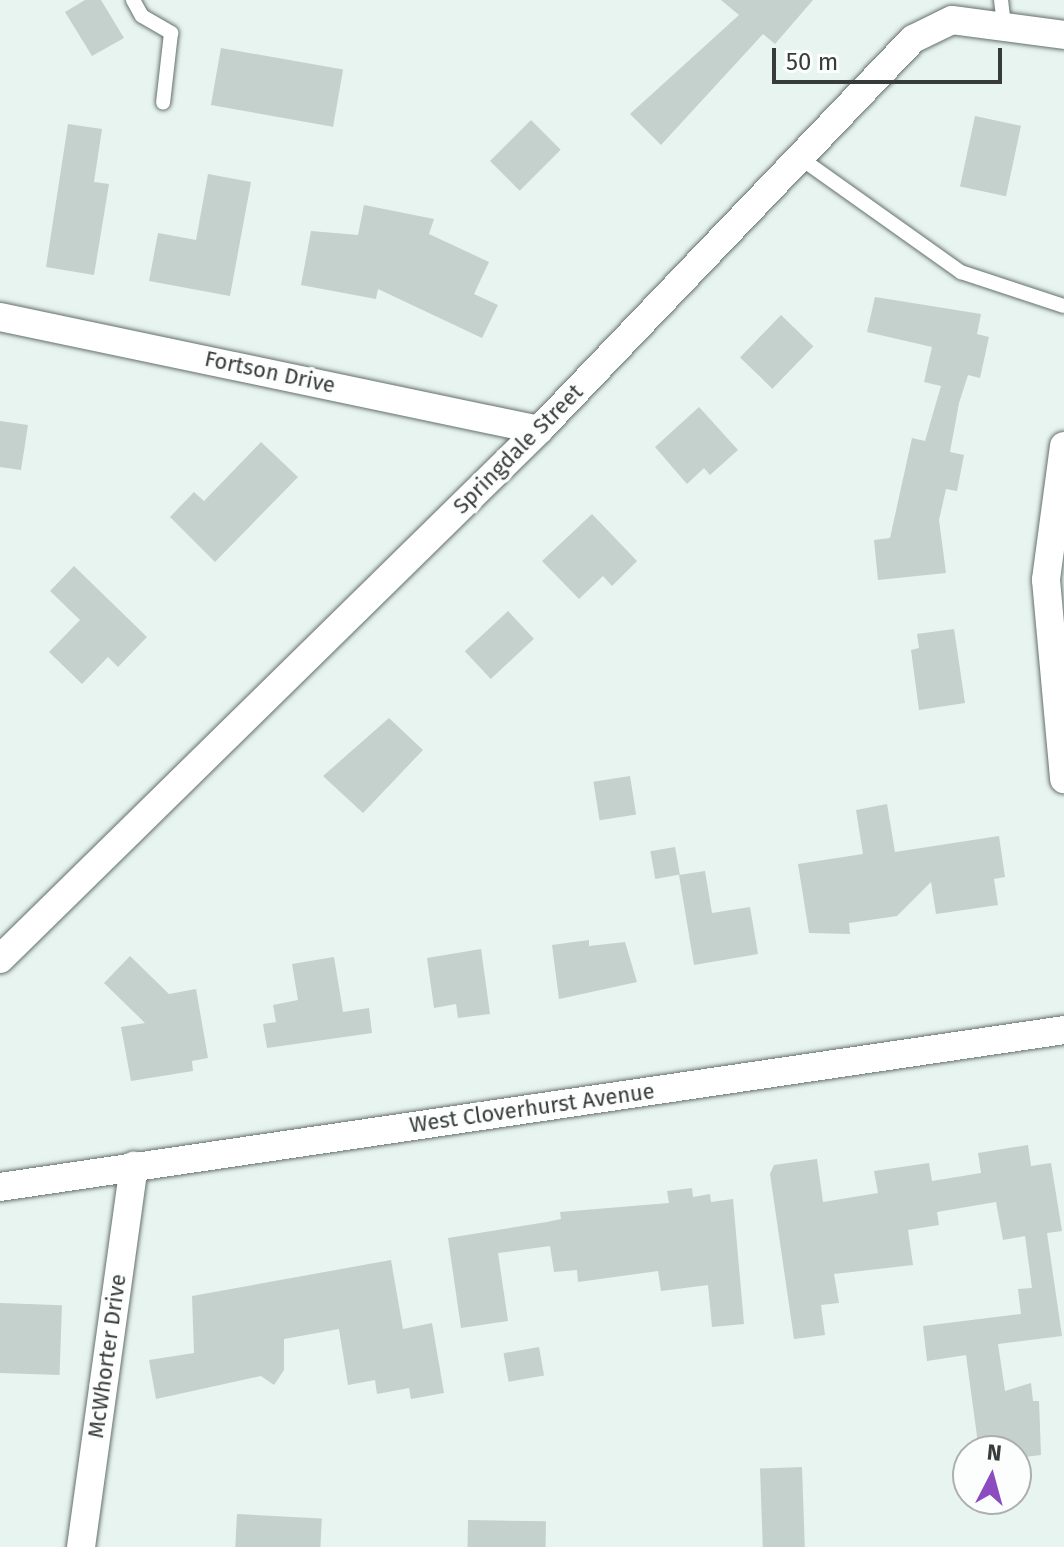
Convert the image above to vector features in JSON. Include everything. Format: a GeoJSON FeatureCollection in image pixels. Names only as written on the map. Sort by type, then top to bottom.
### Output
{"type":"FeatureCollection","features":[{"type":"Feature","properties":{"kind":"street","name":"Springdale Street"},"geometry":{"type":"LineString","coordinates":[[0,959],[539,430],[799,157],[926,30],[952,20],[1002,12],[1064,35]]}},
{"type":"Feature","properties":{"kind":"street","name":"Fortson Drive"},"geometry":{"type":"LineString","coordinates":[[0,317],[539,430]]}},
{"type":"Feature","properties":{"kind":"street"},"geometry":{"type":"LineString","coordinates":[[1064,446],[1046,580],[1064,779]]}},
{"type":"Feature","properties":{"kind":"street","name":"West Cloverhurst Avenue"},"geometry":{"type":"LineString","coordinates":[[0,1187],[1064,1030]]}},
{"type":"Feature","properties":{"kind":"street","name":"McWhorter Drive"},"geometry":{"type":"LineString","coordinates":[[81,1547],[134,1166]]}},
{"type":"Feature","properties":{"kind":"lane"},"geometry":{"type":"LineString","coordinates":[[133,0],[142,16],[171,33],[163,103]]}},
{"type":"Feature","properties":{"kind":"lane"},"geometry":{"type":"LineString","coordinates":[[799,157],[961,272],[1064,306]]}},
{"type":"Feature","properties":{"kind":"building"},"geometry":{"type":"Polygon","coordinates":[[[85,0],[101,0],[124,38],[92,56],[65,12],[85,0]]]}},
{"type":"Feature","properties":{"kind":"building"},"geometry":{"type":"Polygon","coordinates":[[[721,0],[813,0],[775,44],[763,34],[661,145],[630,114],[739,15],[721,0]]]}},
{"type":"Feature","properties":{"kind":"building"},"geometry":{"type":"Polygon","coordinates":[[[221,48],[343,70],[333,127],[211,105],[221,48]]]}},
{"type":"Feature","properties":{"kind":"building"},"geometry":{"type":"Polygon","coordinates":[[[975,116],[1021,126],[1006,196],[960,186],[975,116]]]}},
{"type":"Feature","properties":{"kind":"building"},"geometry":{"type":"Polygon","coordinates":[[[531,120],[561,150],[520,191],[490,161],[531,120]]]}},
{"type":"Feature","properties":{"kind":"building"},"geometry":{"type":"Polygon","coordinates":[[[68,124],[102,129],[94,182],[109,184],[94,275],[46,267],[68,124]]]}},
{"type":"Feature","properties":{"kind":"building"},"geometry":{"type":"Polygon","coordinates":[[[208,174],[251,182],[230,296],[149,281],[158,233],[196,240],[208,174]]]}},
{"type":"Feature","properties":{"kind":"building"},"geometry":{"type":"Polygon","coordinates":[[[364,205],[434,219],[429,234],[489,262],[474,294],[498,305],[482,338],[378,289],[376,299],[301,285],[311,231],[358,235],[364,205]]]}},
{"type":"Feature","properties":{"kind":"building"},"geometry":{"type":"Polygon","coordinates":[[[875,297],[981,314],[977,334],[989,337],[980,378],[968,375],[950,452],[964,455],[957,491],[946,489],[939,520],[946,573],[878,580],[874,540],[890,538],[912,438],[925,441],[941,386],[924,382],[932,347],[867,332],[875,297]]]}},
{"type":"Feature","properties":{"kind":"building"},"geometry":{"type":"Polygon","coordinates":[[[781,315],[813,346],[772,389],[740,357],[781,315]]]}},
{"type":"Feature","properties":{"kind":"building"},"geometry":{"type":"Polygon","coordinates":[[[699,407],[738,450],[710,475],[704,468],[687,484],[655,447],[699,407]]]}},
{"type":"Feature","properties":{"kind":"building"},"geometry":{"type":"Polygon","coordinates":[[[0,421],[28,425],[21,470],[0,467],[0,421]]]}},
{"type":"Feature","properties":{"kind":"building"},"geometry":{"type":"Polygon","coordinates":[[[261,442],[298,477],[215,562],[170,517],[194,492],[204,501],[261,442]]]}},
{"type":"Feature","properties":{"kind":"building"},"geometry":{"type":"Polygon","coordinates":[[[592,514],[637,561],[612,586],[603,576],[579,599],[542,561],[592,514]]]}},
{"type":"Feature","properties":{"kind":"building"},"geometry":{"type":"Polygon","coordinates":[[[74,566],[147,637],[118,667],[108,657],[82,684],[49,652],[80,620],[50,591],[74,566]]]}},
{"type":"Feature","properties":{"kind":"building"},"geometry":{"type":"Polygon","coordinates":[[[508,611],[534,639],[491,679],[465,651],[508,611]]]}},
{"type":"Feature","properties":{"kind":"building"},"geometry":{"type":"Polygon","coordinates":[[[954,629],[965,703],[919,710],[911,650],[919,648],[917,634],[954,629]]]}},
{"type":"Feature","properties":{"kind":"building"},"geometry":{"type":"Polygon","coordinates":[[[389,718],[423,750],[363,813],[323,776],[389,718]]]}},
{"type":"Feature","properties":{"kind":"building"},"geometry":{"type":"Polygon","coordinates":[[[630,776],[636,815],[600,820],[593,782],[630,776]]]}},
{"type":"Feature","properties":{"kind":"building"},"geometry":{"type":"Polygon","coordinates":[[[887,804],[895,852],[999,836],[1005,877],[994,879],[998,905],[936,914],[931,882],[897,916],[849,923],[850,934],[809,933],[798,864],[863,854],[856,810],[887,804]]]}},
{"type":"Feature","properties":{"kind":"building"},"geometry":{"type":"Polygon","coordinates":[[[675,847],[680,875],[655,879],[650,851],[675,847]]]}},
{"type":"Feature","properties":{"kind":"building"},"geometry":{"type":"Polygon","coordinates":[[[705,871],[712,913],[750,907],[758,954],[694,965],[679,875],[705,871]]]}},
{"type":"Feature","properties":{"kind":"building"},"geometry":{"type":"Polygon","coordinates":[[[589,940],[589,946],[625,942],[637,982],[559,999],[552,945],[589,940]]]}},
{"type":"Feature","properties":{"kind":"building"},"geometry":{"type":"Polygon","coordinates":[[[481,949],[490,1014],[458,1018],[456,1004],[434,1008],[427,958],[481,949]]]}},
{"type":"Feature","properties":{"kind":"building"},"geometry":{"type":"Polygon","coordinates":[[[130,956],[169,994],[196,989],[208,1058],[192,1061],[193,1071],[131,1081],[121,1027],[145,1023],[104,983],[130,956]]]}},
{"type":"Feature","properties":{"kind":"building"},"geometry":{"type":"Polygon","coordinates":[[[334,957],[343,1012],[369,1008],[372,1033],[267,1048],[263,1024],[276,1022],[273,1005],[298,1000],[292,964],[334,957]]]}},
{"type":"Feature","properties":{"kind":"building"},"geometry":{"type":"Polygon","coordinates":[[[1028,1145],[1031,1166],[1051,1163],[1062,1231],[1047,1233],[1062,1336],[998,1344],[1005,1391],[1031,1383],[1033,1401],[1039,1401],[1041,1455],[1032,1456],[1032,1435],[977,1435],[966,1355],[927,1361],[923,1326],[1021,1314],[1018,1289],[1032,1288],[1025,1236],[1003,1240],[996,1202],[937,1212],[939,1225],[908,1230],[913,1265],[834,1274],[839,1303],[821,1305],[825,1335],[794,1339],[770,1174],[774,1165],[817,1159],[823,1202],[878,1193],[874,1171],[929,1163],[932,1181],[981,1173],[978,1153],[1028,1145]]]}},
{"type":"Feature","properties":{"kind":"building"},"geometry":{"type":"Polygon","coordinates":[[[692,1188],[693,1197],[710,1194],[711,1202],[733,1199],[744,1324],[712,1327],[708,1285],[661,1291],[658,1271],[578,1282],[577,1270],[554,1272],[550,1246],[498,1253],[508,1321],[461,1328],[448,1238],[561,1219],[560,1212],[669,1203],[667,1191],[692,1188]]]}},
{"type":"Feature","properties":{"kind":"building"},"geometry":{"type":"Polygon","coordinates":[[[391,1260],[403,1329],[432,1323],[444,1393],[411,1399],[409,1388],[377,1394],[375,1380],[348,1385],[339,1329],[284,1339],[284,1370],[274,1385],[261,1376],[156,1399],[149,1360],[194,1353],[192,1296],[391,1260]]]}},
{"type":"Feature","properties":{"kind":"building"},"geometry":{"type":"Polygon","coordinates":[[[0,1303],[62,1305],[60,1375],[0,1373],[0,1303]]]}},
{"type":"Feature","properties":{"kind":"building"},"geometry":{"type":"Polygon","coordinates":[[[539,1347],[544,1376],[509,1382],[504,1353],[539,1347]]]}},
{"type":"Feature","properties":{"kind":"building"},"geometry":{"type":"Polygon","coordinates":[[[802,1467],[805,1547],[763,1547],[760,1468],[802,1467]]]}},
{"type":"Feature","properties":{"kind":"building"},"geometry":{"type":"Polygon","coordinates":[[[237,1514],[322,1518],[320,1547],[235,1547],[237,1514]]]}},
{"type":"Feature","properties":{"kind":"building"},"geometry":{"type":"Polygon","coordinates":[[[468,1520],[546,1521],[546,1547],[468,1547],[468,1520]]]}}]}
